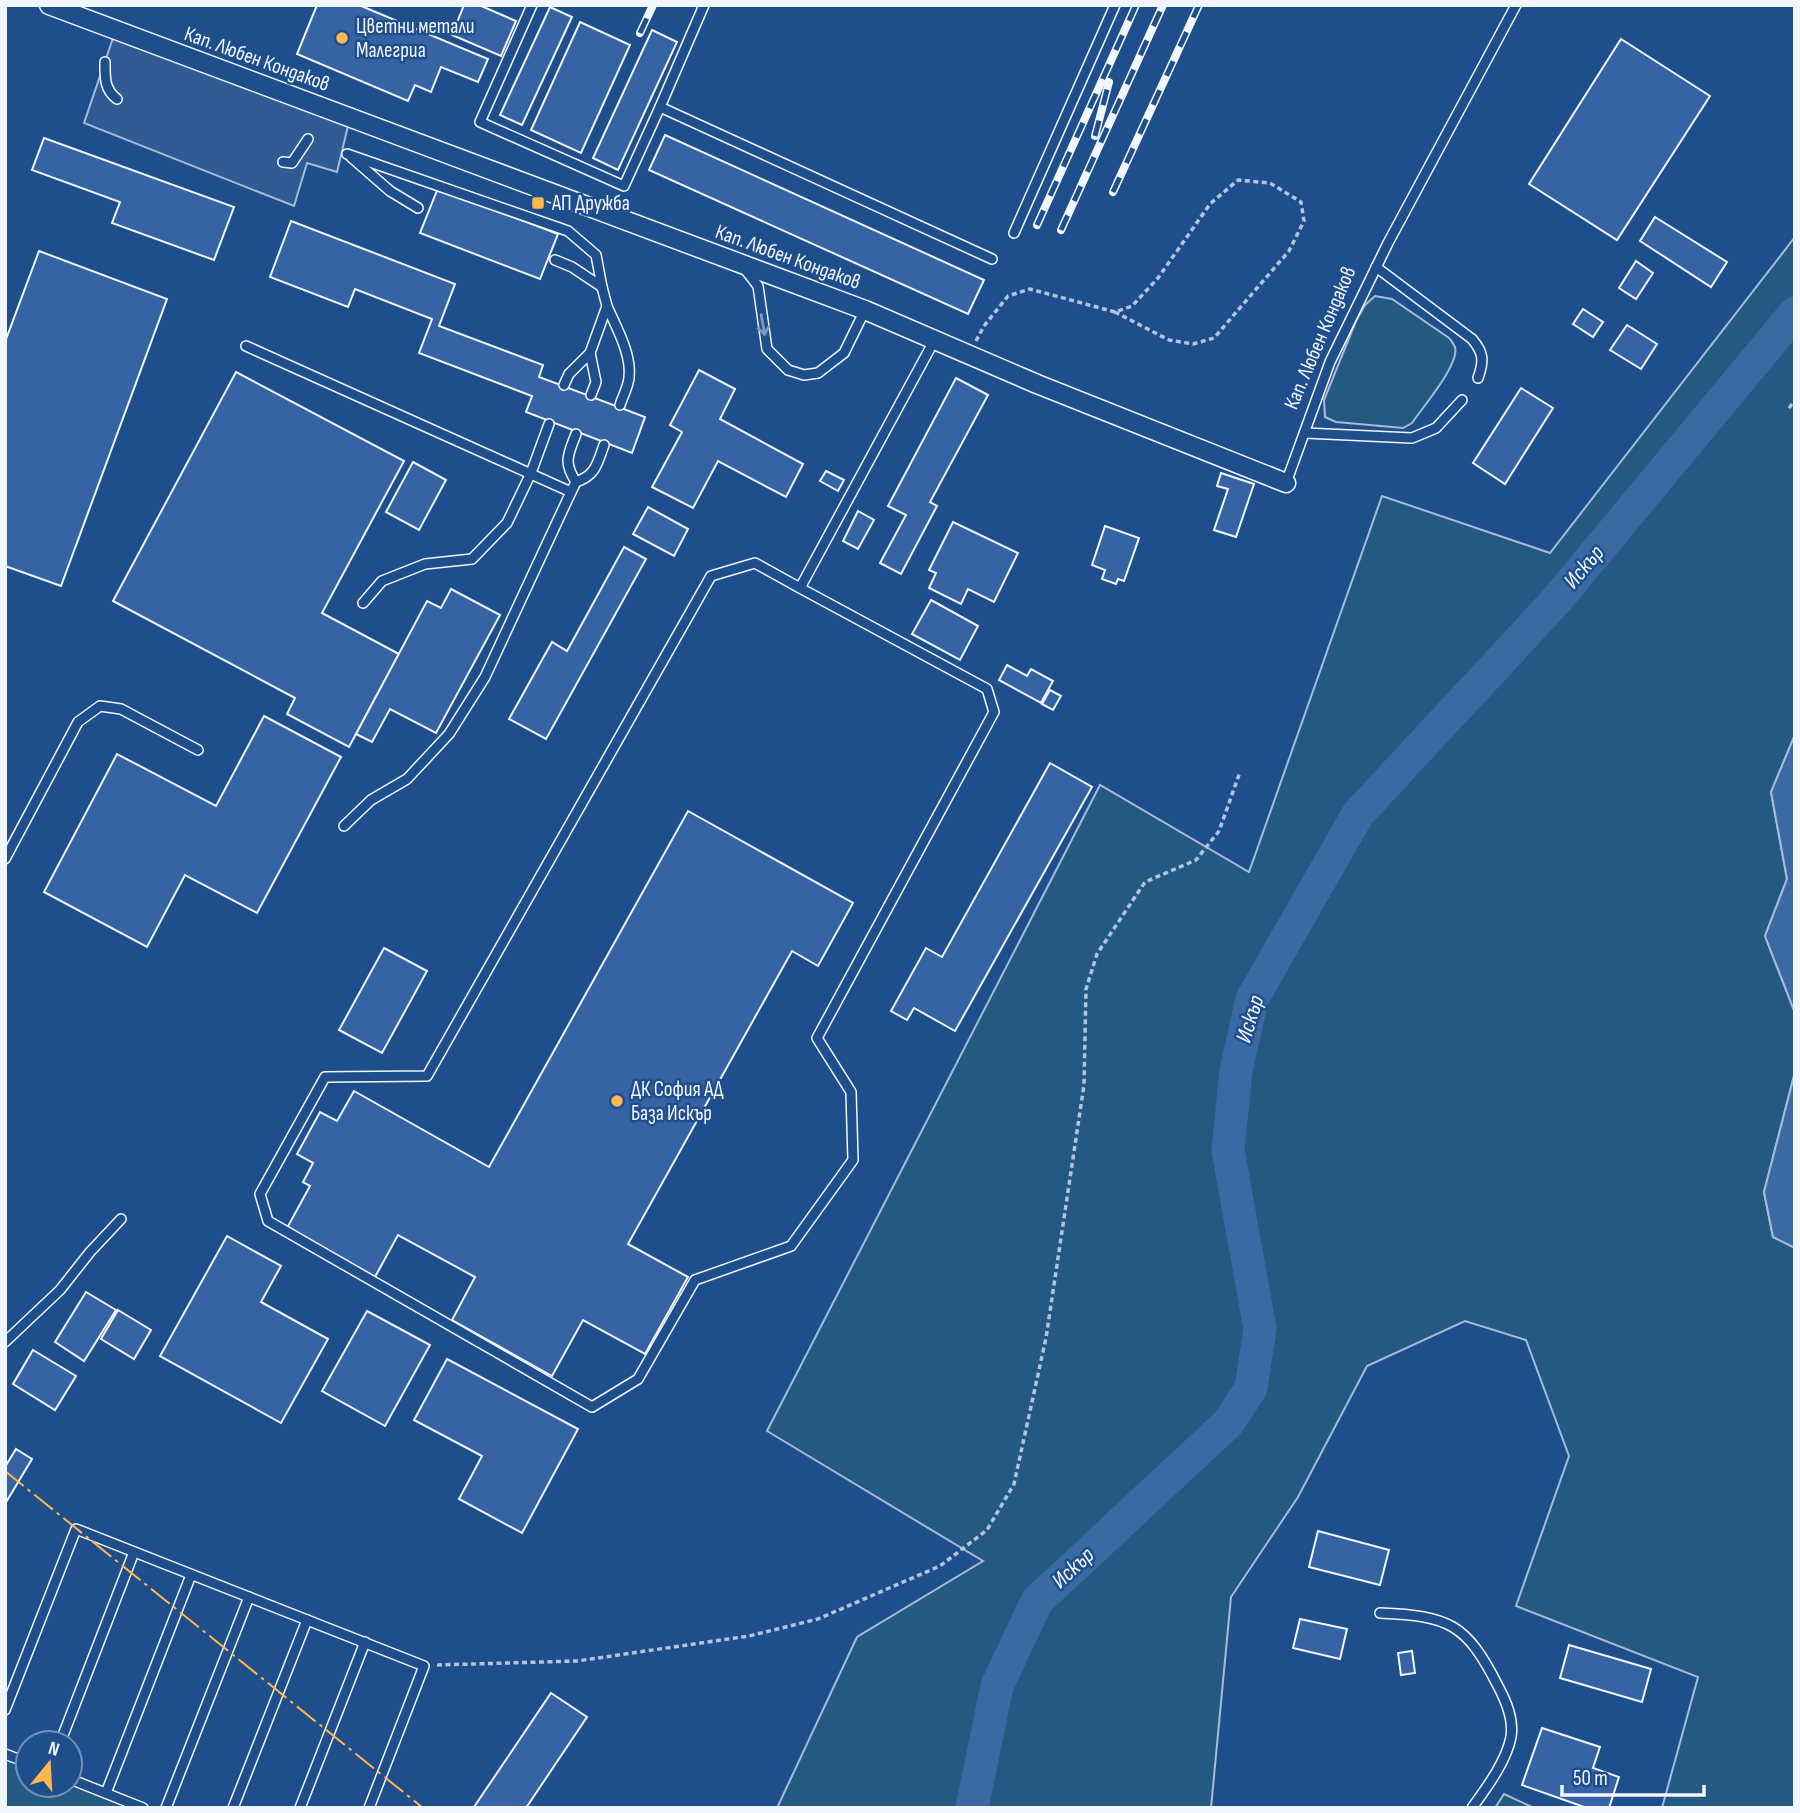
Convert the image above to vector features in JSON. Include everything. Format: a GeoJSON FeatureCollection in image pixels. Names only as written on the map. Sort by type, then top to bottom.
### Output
{"type":"FeatureCollection","features":[{"type":"Feature","properties":{"kind":"street","name":"Кап. Любен Кондаков"},"geometry":{"type":"LineString","coordinates":[[49,5],[865,310],[968,355],[1286,483]]}},
{"type":"Feature","properties":{"kind":"lane"},"geometry":{"type":"LineString","coordinates":[[532,5],[480,122],[624,186],[704,5]]}},
{"type":"Feature","properties":{"kind":"lane"},"geometry":{"type":"LineString","coordinates":[[1014,233],[1115,5]]}},
{"type":"Feature","properties":{"kind":"lane","name":"Кап. Любен Кондаков"},"geometry":{"type":"LineString","coordinates":[[1286,483],[1330,362],[1376,267],[1516,5]]}},
{"type":"Feature","properties":{"kind":"lane"},"geometry":{"type":"LineString","coordinates":[[105,62],[105,83],[117,99]]}},
{"type":"Feature","properties":{"kind":"lane"},"geometry":{"type":"LineString","coordinates":[[660,107],[992,259]]}},
{"type":"Feature","properties":{"kind":"lane"},"geometry":{"type":"LineString","coordinates":[[284,162],[292,163],[308,139]]}},
{"type":"Feature","properties":{"kind":"lane"},"geometry":{"type":"LineString","coordinates":[[418,208],[390,191],[347,154],[568,231],[596,255],[607,306],[630,367],[629,381],[620,405]]}},
{"type":"Feature","properties":{"kind":"lane"},"geometry":{"type":"LineString","coordinates":[[555,260],[572,267],[602,287]]}},
{"type":"Feature","properties":{"kind":"lane"},"geometry":{"type":"LineString","coordinates":[[741,263],[758,286],[767,349],[788,370],[804,374],[818,373],[844,353],[865,310]]}},
{"type":"Feature","properties":{"kind":"lane"},"geometry":{"type":"LineString","coordinates":[[1376,267],[1472,339],[1481,349],[1484,362],[1478,378]]}},
{"type":"Feature","properties":{"kind":"lane"},"geometry":{"type":"LineString","coordinates":[[564,385],[569,374],[590,353],[607,306]]}},
{"type":"Feature","properties":{"kind":"lane"},"geometry":{"type":"LineString","coordinates":[[800,588],[934,341]]}},
{"type":"Feature","properties":{"kind":"lane"},"geometry":{"type":"LineString","coordinates":[[246,346],[572,492]]}},
{"type":"Feature","properties":{"kind":"lane"},"geometry":{"type":"LineString","coordinates":[[590,353],[596,382],[591,395]]}},
{"type":"Feature","properties":{"kind":"lane"},"geometry":{"type":"LineString","coordinates":[[1305,433],[1412,438],[1436,428],[1462,400]]}},
{"type":"Feature","properties":{"kind":"lane"},"geometry":{"type":"LineString","coordinates":[[363,603],[382,582],[425,564],[471,559],[507,523],[531,473],[549,424]]}},
{"type":"Feature","properties":{"kind":"lane"},"geometry":{"type":"LineString","coordinates":[[576,434],[568,455],[567,468],[576,482]]}},
{"type":"Feature","properties":{"kind":"lane"},"geometry":{"type":"LineString","coordinates":[[344,826],[371,800],[407,779],[449,734],[485,677],[576,482],[588,477],[596,467],[604,445]]}},
{"type":"Feature","properties":{"kind":"lane"},"geometry":{"type":"LineString","coordinates":[[755,563],[800,588],[987,689],[994,712],[817,1038],[851,1092],[853,1160],[792,1246],[695,1280],[638,1379],[592,1407],[268,1221],[260,1194],[325,1077],[427,1076],[711,576],[755,563]]}},
{"type":"Feature","properties":{"kind":"lane"},"geometry":{"type":"LineString","coordinates":[[5,859],[78,722],[100,706],[121,709],[198,750]]}},
{"type":"Feature","properties":{"kind":"lane"},"geometry":{"type":"LineString","coordinates":[[5,1342],[60,1290],[121,1219]]}},
{"type":"Feature","properties":{"kind":"lane"},"geometry":{"type":"LineString","coordinates":[[5,1710],[76,1530],[424,1665],[369,1808]]}},
{"type":"Feature","properties":{"kind":"lane"},"geometry":{"type":"LineString","coordinates":[[65,1729],[134,1552]]}},
{"type":"Feature","properties":{"kind":"lane"},"geometry":{"type":"LineString","coordinates":[[106,1793],[191,1574]]}},
{"type":"Feature","properties":{"kind":"lane"},"geometry":{"type":"LineString","coordinates":[[166,1808],[249,1597]]}},
{"type":"Feature","properties":{"kind":"lane"},"geometry":{"type":"LineString","coordinates":[[1380,1613],[1413,1614],[1455,1626],[1472,1640],[1503,1696],[1512,1718],[1511,1737],[1502,1759],[1472,1808]]}},
{"type":"Feature","properties":{"kind":"lane"},"geometry":{"type":"LineString","coordinates":[[233,1808],[307,1620]]}},
{"type":"Feature","properties":{"kind":"lane"},"geometry":{"type":"LineString","coordinates":[[300,1808],[365,1642]]}},
{"type":"Feature","properties":{"kind":"lane"},"geometry":{"type":"LineString","coordinates":[[84,1784],[143,1808]]}},
{"type":"Feature","properties":{"kind":"path"},"geometry":{"type":"LineString","coordinates":[[968,355],[984,326],[1008,296],[1030,289],[1115,312],[1169,340],[1194,344],[1214,338],[1289,251],[1304,221],[1301,202],[1270,183],[1238,180],[1210,204],[1158,278],[1132,306],[1115,312]]}},
{"type":"Feature","properties":{"kind":"path"},"geometry":{"type":"LineString","coordinates":[[1789,408],[1795,400]]}},
{"type":"Feature","properties":{"kind":"path"},"geometry":{"type":"LineString","coordinates":[[424,1665],[577,1661],[749,1636],[818,1619],[940,1566],[987,1530],[1014,1484],[1046,1338],[1084,1085],[1086,989],[1097,954],[1145,882],[1196,860],[1219,831],[1240,772]]}},
{"type":"Feature","properties":{"kind":"shaded area"},"geometry":{"type":"Polygon","coordinates":[[[113,38],[348,126],[337,172],[307,163],[294,206],[84,123],[113,38]]]}},
{"type":"Feature","properties":{"kind":"shaded area"},"geometry":{"type":"Polygon","coordinates":[[[1795,237],[1795,728],[1794,737],[1771,792],[1787,879],[1765,936],[1795,1013],[1795,1072],[1764,1192],[1773,1237],[1795,1248],[1795,1808],[1662,1808],[1698,1677],[1516,1606],[1569,1456],[1526,1340],[1465,1321],[1367,1366],[1298,1497],[1231,1597],[1211,1808],[777,1808],[857,1637],[983,1561],[767,1431],[1100,785],[1249,872],[1382,496],[1550,553],[1795,237]]]}},
{"type":"Feature","properties":{"kind":"shaded area"},"geometry":{"type":"Polygon","coordinates":[[[1375,296],[1392,299],[1449,338],[1455,347],[1452,364],[1439,386],[1412,423],[1403,428],[1336,422],[1325,417],[1324,400],[1356,321],[1365,305],[1375,296]]]}},
{"type":"Feature","properties":{"kind":"shaded area"},"geometry":{"type":"Polygon","coordinates":[[[1795,728],[1795,1013],[1765,936],[1787,879],[1771,792],[1794,737],[1795,728]]]}},
{"type":"Feature","properties":{"kind":"shaded area"},"geometry":{"type":"Polygon","coordinates":[[[1795,1072],[1795,1248],[1773,1237],[1764,1192],[1795,1072]]]}},
{"type":"Feature","properties":{"kind":"shaded area"},"geometry":{"type":"Polygon","coordinates":[[[5,1754],[14,1758],[14,1799],[84,1799],[84,1785],[143,1808],[5,1808],[5,1754]]]}},
{"type":"Feature","properties":{"kind":"shaded area"},"geometry":{"type":"Polygon","coordinates":[[[1504,1794],[1534,1808],[1495,1808],[1504,1794]]]}},
{"type":"Feature","properties":{"kind":"building"},"geometry":{"type":"Polygon","coordinates":[[[317,5],[359,5],[488,59],[478,82],[441,67],[431,92],[415,85],[408,101],[297,54],[317,5]]]}},
{"type":"Feature","properties":{"kind":"building"},"geometry":{"type":"Polygon","coordinates":[[[464,5],[479,5],[516,21],[501,56],[452,35],[464,5]]]}},
{"type":"Feature","properties":{"kind":"building"},"geometry":{"type":"Polygon","coordinates":[[[550,7],[572,17],[522,125],[500,115],[550,7]]]}},
{"type":"Feature","properties":{"kind":"building"},"geometry":{"type":"Polygon","coordinates":[[[580,22],[630,45],[581,153],[531,130],[580,22]]]}},
{"type":"Feature","properties":{"kind":"building"},"geometry":{"type":"Polygon","coordinates":[[[652,30],[677,42],[618,170],[593,158],[652,30]]]}},
{"type":"Feature","properties":{"kind":"building"},"geometry":{"type":"Polygon","coordinates":[[[1621,39],[1710,96],[1617,240],[1529,184],[1621,39]]]}},
{"type":"Feature","properties":{"kind":"building"},"geometry":{"type":"Polygon","coordinates":[[[665,135],[984,280],[968,314],[649,170],[665,135]]]}},
{"type":"Feature","properties":{"kind":"building"},"geometry":{"type":"Polygon","coordinates":[[[44,138],[234,207],[214,260],[112,223],[120,202],[32,170],[44,138]]]}},
{"type":"Feature","properties":{"kind":"building"},"geometry":{"type":"Polygon","coordinates":[[[438,188],[558,234],[540,279],[420,233],[438,188]]]}},
{"type":"Feature","properties":{"kind":"building"},"geometry":{"type":"Polygon","coordinates":[[[1655,217],[1727,262],[1711,287],[1640,241],[1655,217]]]}},
{"type":"Feature","properties":{"kind":"building"},"geometry":{"type":"Polygon","coordinates":[[[291,221],[455,284],[439,326],[543,365],[539,377],[645,417],[632,453],[526,412],[532,396],[419,353],[432,319],[355,289],[348,307],[270,277],[291,221]]]}},
{"type":"Feature","properties":{"kind":"building"},"geometry":{"type":"Polygon","coordinates":[[[39,251],[167,299],[61,586],[5,566],[5,342],[39,251]]]}},
{"type":"Feature","properties":{"kind":"building"},"geometry":{"type":"Polygon","coordinates":[[[1636,261],[1653,273],[1636,299],[1619,288],[1636,261]]]}},
{"type":"Feature","properties":{"kind":"building"},"geometry":{"type":"Polygon","coordinates":[[[1583,309],[1603,322],[1593,337],[1573,324],[1583,309]]]}},
{"type":"Feature","properties":{"kind":"building"},"geometry":{"type":"Polygon","coordinates":[[[1627,325],[1657,344],[1641,369],[1610,350],[1627,325]]]}},
{"type":"Feature","properties":{"kind":"building"},"geometry":{"type":"Polygon","coordinates":[[[699,370],[735,389],[720,419],[803,464],[786,497],[718,461],[693,508],[652,487],[682,432],[670,425],[699,370]]]}},
{"type":"Feature","properties":{"kind":"building"},"geometry":{"type":"Polygon","coordinates":[[[236,372],[404,461],[322,613],[399,654],[349,747],[287,714],[295,698],[113,601],[236,372]]]}},
{"type":"Feature","properties":{"kind":"building"},"geometry":{"type":"Polygon","coordinates":[[[956,378],[988,395],[930,502],[937,506],[901,574],[880,563],[906,515],[888,506],[956,378]]]}},
{"type":"Feature","properties":{"kind":"building"},"geometry":{"type":"Polygon","coordinates":[[[1521,388],[1553,408],[1505,484],[1473,463],[1521,388]]]}},
{"type":"Feature","properties":{"kind":"building"},"geometry":{"type":"Polygon","coordinates":[[[413,462],[446,480],[419,530],[386,512],[413,462]]]}},
{"type":"Feature","properties":{"kind":"building"},"geometry":{"type":"Polygon","coordinates":[[[826,471],[844,480],[838,491],[820,481],[826,471]]]}},
{"type":"Feature","properties":{"kind":"building"},"geometry":{"type":"Polygon","coordinates":[[[1221,473],[1254,484],[1236,537],[1214,530],[1228,489],[1217,486],[1221,473]]]}},
{"type":"Feature","properties":{"kind":"building"},"geometry":{"type":"Polygon","coordinates":[[[648,507],[688,529],[674,556],[633,534],[648,507]]]}},
{"type":"Feature","properties":{"kind":"building"},"geometry":{"type":"Polygon","coordinates":[[[858,511],[874,520],[858,549],[843,541],[858,511]]]}},
{"type":"Feature","properties":{"kind":"building"},"geometry":{"type":"Polygon","coordinates":[[[953,522],[1018,553],[994,602],[968,589],[961,604],[929,588],[936,573],[929,570],[953,522]]]}},
{"type":"Feature","properties":{"kind":"building"},"geometry":{"type":"Polygon","coordinates":[[[1105,526],[1139,538],[1124,581],[1118,579],[1116,584],[1102,579],[1105,570],[1092,565],[1105,526]]]}},
{"type":"Feature","properties":{"kind":"building"},"geometry":{"type":"Polygon","coordinates":[[[624,547],[646,559],[546,739],[509,719],[552,642],[567,651],[624,547]]]}},
{"type":"Feature","properties":{"kind":"building"},"geometry":{"type":"Polygon","coordinates":[[[451,589],[500,615],[436,733],[390,709],[372,742],[356,734],[427,601],[441,608],[451,589]]]}},
{"type":"Feature","properties":{"kind":"building"},"geometry":{"type":"Polygon","coordinates":[[[931,600],[978,626],[960,660],[912,634],[931,600]]]}},
{"type":"Feature","properties":{"kind":"building"},"geometry":{"type":"Polygon","coordinates":[[[1007,665],[1027,676],[1031,669],[1053,681],[1041,703],[999,680],[1007,665]]]}},
{"type":"Feature","properties":{"kind":"building"},"geometry":{"type":"Polygon","coordinates":[[[1050,690],[1061,696],[1053,710],[1042,704],[1050,690]]]}},
{"type":"Feature","properties":{"kind":"building"},"geometry":{"type":"Polygon","coordinates":[[[264,716],[341,757],[257,913],[185,875],[147,947],[44,892],[117,754],[216,806],[264,716]]]}},
{"type":"Feature","properties":{"kind":"building"},"geometry":{"type":"Polygon","coordinates":[[[1050,763],[1092,787],[955,1031],[914,1008],[907,1020],[891,1011],[926,948],[942,957],[1050,763]]]}},
{"type":"Feature","properties":{"kind":"building","name":"ДК София АД База Искър"},"geometry":{"type":"Polygon","coordinates":[[[688,811],[853,903],[818,966],[792,951],[628,1244],[688,1277],[645,1354],[583,1320],[552,1376],[452,1320],[475,1277],[398,1235],[375,1277],[287,1228],[310,1186],[303,1182],[313,1163],[297,1154],[320,1112],[337,1121],[354,1091],[489,1167],[688,811]]]}},
{"type":"Feature","properties":{"kind":"building"},"geometry":{"type":"Polygon","coordinates":[[[384,948],[427,971],[382,1053],[339,1030],[384,948]]]}},
{"type":"Feature","properties":{"kind":"building"},"geometry":{"type":"Polygon","coordinates":[[[227,1236],[281,1266],[261,1302],[328,1339],[281,1423],[160,1356],[227,1236]]]}},
{"type":"Feature","properties":{"kind":"building"},"geometry":{"type":"Polygon","coordinates":[[[86,1292],[116,1310],[84,1361],[55,1342],[86,1292]]]}},
{"type":"Feature","properties":{"kind":"building"},"geometry":{"type":"Polygon","coordinates":[[[118,1310],[151,1330],[134,1359],[101,1339],[118,1310]]]}},
{"type":"Feature","properties":{"kind":"building"},"geometry":{"type":"Polygon","coordinates":[[[367,1311],[430,1345],[385,1426],[322,1391],[367,1311]]]}},
{"type":"Feature","properties":{"kind":"building"},"geometry":{"type":"Polygon","coordinates":[[[33,1350],[76,1376],[55,1410],[13,1384],[33,1350]]]}},
{"type":"Feature","properties":{"kind":"building"},"geometry":{"type":"Polygon","coordinates":[[[447,1359],[578,1429],[522,1533],[459,1499],[482,1456],[414,1420],[447,1359]]]}},
{"type":"Feature","properties":{"kind":"building"},"geometry":{"type":"Polygon","coordinates":[[[16,1449],[32,1459],[5,1504],[5,1467],[16,1449]]]}},
{"type":"Feature","properties":{"kind":"building"},"geometry":{"type":"Polygon","coordinates":[[[1318,1531],[1389,1550],[1380,1585],[1309,1567],[1318,1531]]]}},
{"type":"Feature","properties":{"kind":"building"},"geometry":{"type":"Polygon","coordinates":[[[1300,1619],[1347,1629],[1340,1659],[1293,1648],[1300,1619]]]}},
{"type":"Feature","properties":{"kind":"building"},"geometry":{"type":"Polygon","coordinates":[[[1569,1645],[1651,1669],[1642,1702],[1560,1678],[1569,1645]]]}},
{"type":"Feature","properties":{"kind":"building"},"geometry":{"type":"Polygon","coordinates":[[[1412,1651],[1415,1673],[1401,1675],[1398,1653],[1412,1651]]]}},
{"type":"Feature","properties":{"kind":"building"},"geometry":{"type":"Polygon","coordinates":[[[551,1693],[587,1717],[526,1808],[474,1807],[551,1693]]]}},
{"type":"Feature","properties":{"kind":"building"},"geometry":{"type":"Polygon","coordinates":[[[1542,1728],[1600,1747],[1593,1768],[1619,1777],[1609,1808],[1587,1808],[1522,1785],[1542,1728]]]}},
{"type":"Feature","properties":{"kind":"waterway","name":"Искър"},"geometry":{"type":"LineString","coordinates":[[972,1808],[997,1686],[1037,1601],[1228,1423],[1251,1388],[1260,1329],[1228,1150],[1236,1071],[1252,999],[1358,814],[1554,603],[1795,313]]}},
{"type":"Feature","properties":{"kind":"railway"},"geometry":{"type":"LineString","coordinates":[[640,33],[653,5]]}},
{"type":"Feature","properties":{"kind":"railway"},"geometry":{"type":"LineString","coordinates":[[1037,225],[1136,5]]}},
{"type":"Feature","properties":{"kind":"railway"},"geometry":{"type":"LineString","coordinates":[[1061,230],[1163,5]]}},
{"type":"Feature","properties":{"kind":"railway"},"geometry":{"type":"LineString","coordinates":[[1113,192],[1199,5]]}},
{"type":"Feature","properties":{"kind":"railway"},"geometry":{"type":"LineString","coordinates":[[1095,136],[1109,82]]}},
{"type":"Feature","properties":{"kind":"power"},"geometry":{"type":"LineString","coordinates":[[5,1471],[423,1808]]}},
{"type":"Feature","properties":{"kind":"place","name":"Цветни метали Малегриа"},"geometry":{"type":"Point","coordinates":[342,38]}},
{"type":"Feature","properties":{"kind":"place","name":"АП Дружба"},"geometry":{"type":"Point","coordinates":[538,203]}},
{"type":"Feature","properties":{"kind":"place","name":"ДК София АД База Искър"},"geometry":{"type":"Point","coordinates":[617,1101]}}]}
